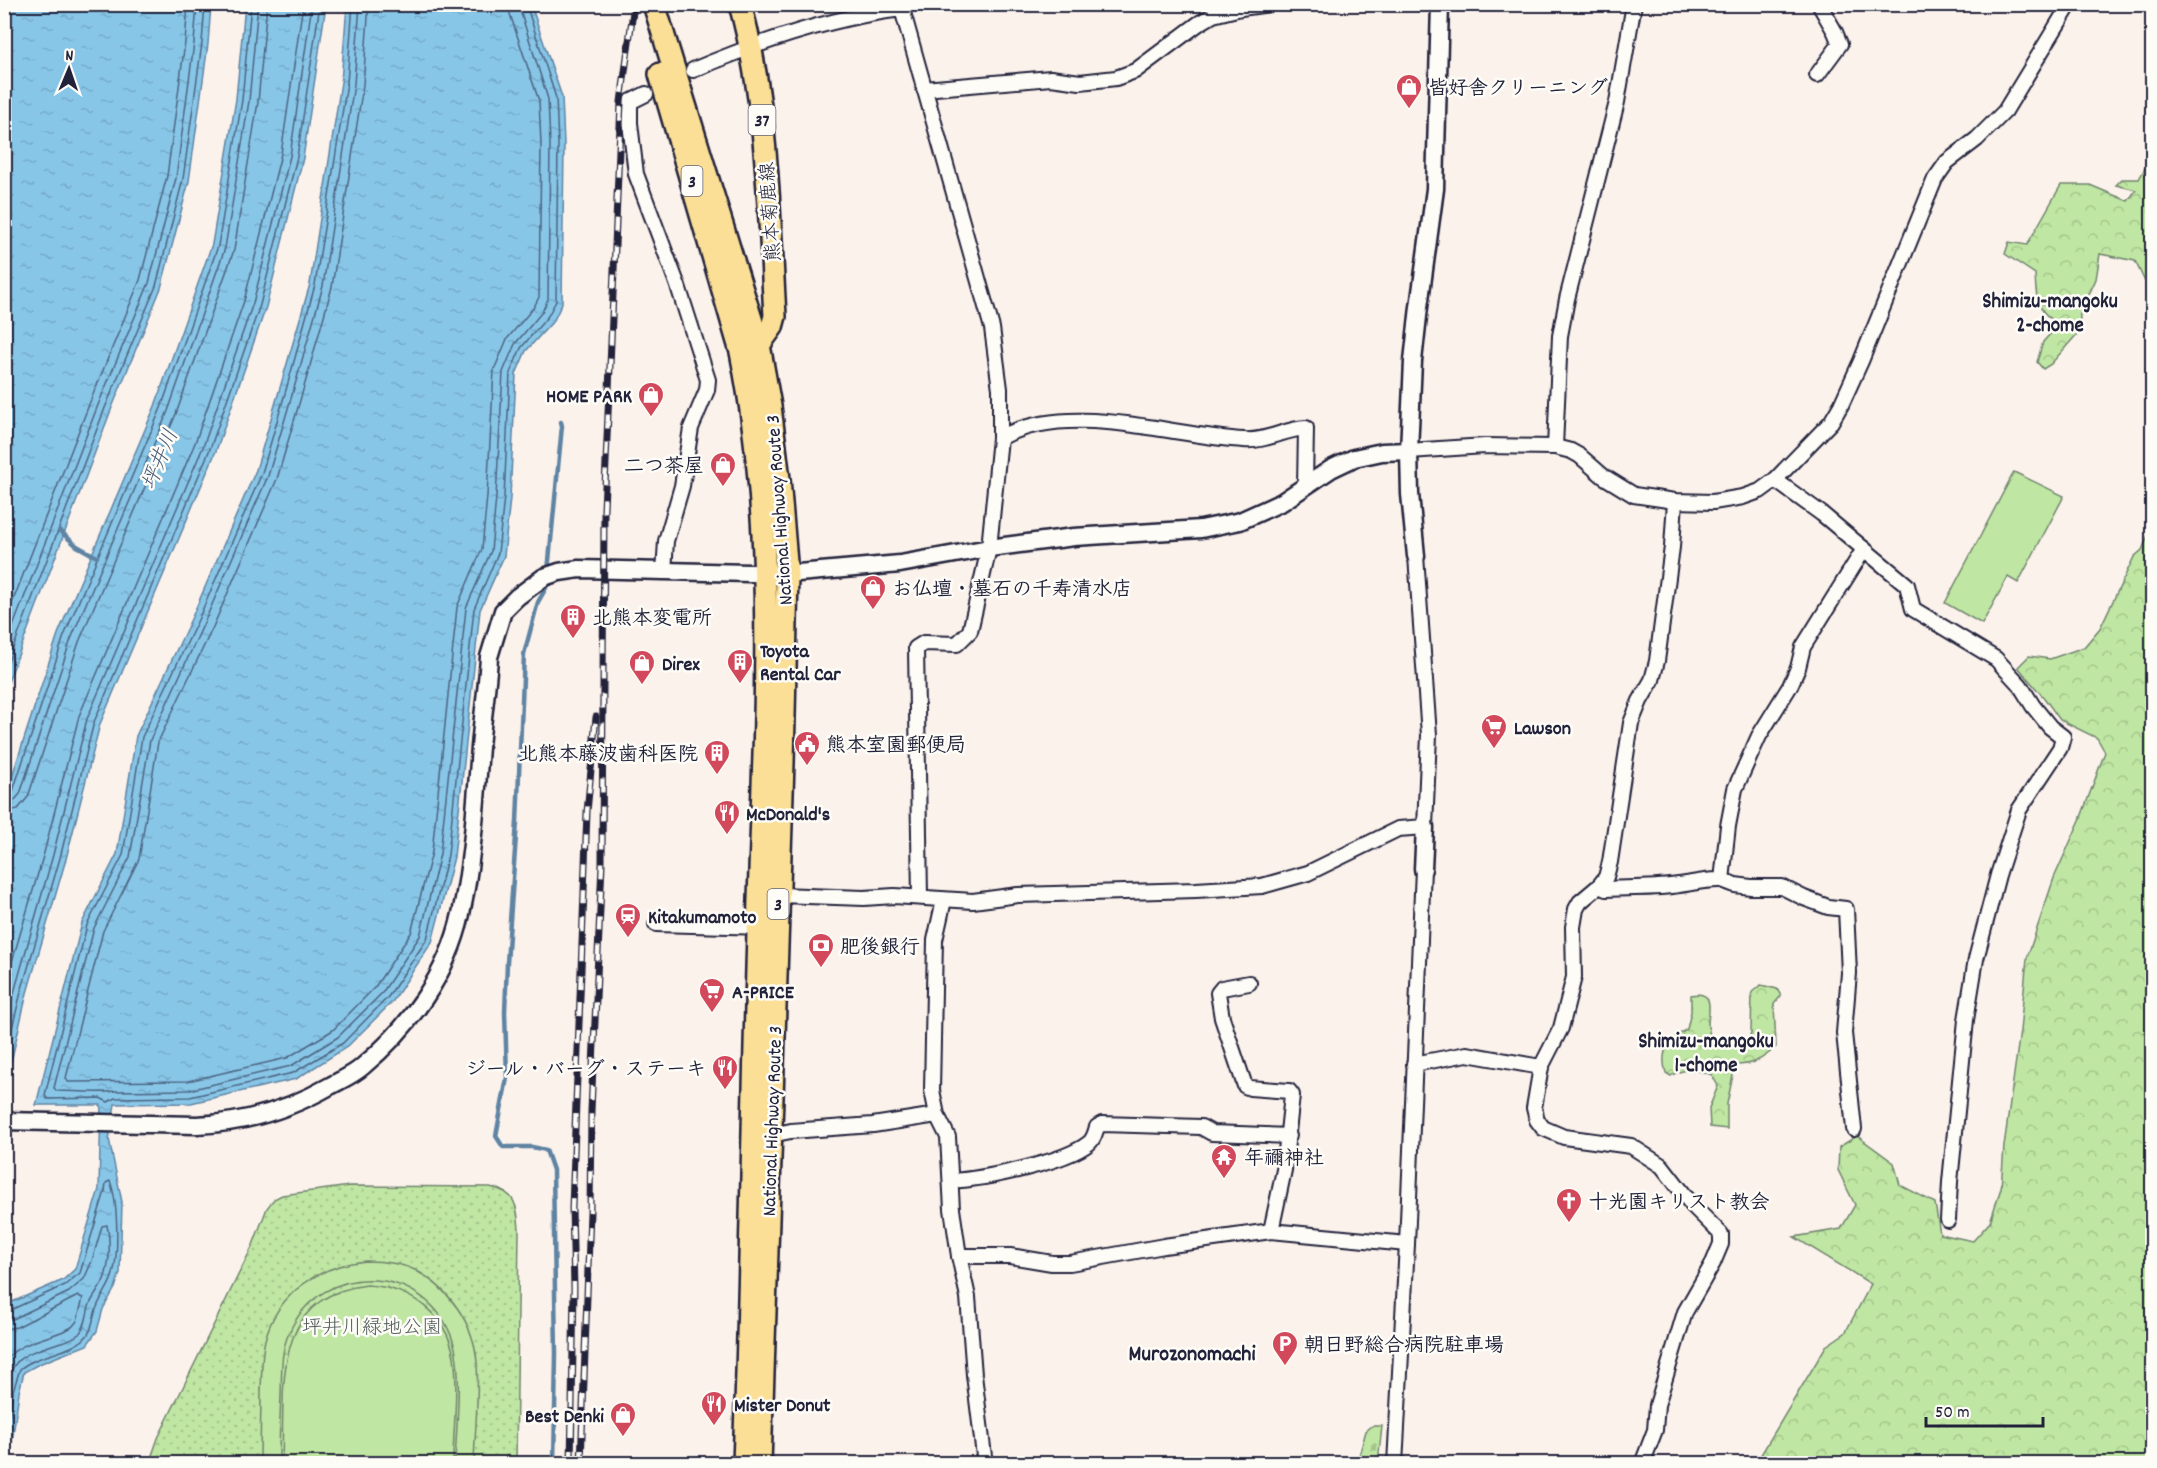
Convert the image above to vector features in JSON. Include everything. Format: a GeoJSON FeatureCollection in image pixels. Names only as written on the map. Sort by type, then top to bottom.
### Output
{"type":"FeatureCollection","features":[{"type":"Feature","properties":{"kind":"main road","name":"熊本菊鹿線"},"geometry":{"type":"LineString","coordinates":[[740,4],[751,45],[764,134],[775,316],[772,327],[759,345]]}},
{"type":"Feature","properties":{"kind":"main road","name":"National Highway Route 3"},"geometry":{"type":"LineString","coordinates":[[645,6],[759,345],[773,427],[787,574],[779,895],[768,928],[744,1464]]}},
{"type":"Feature","properties":{"kind":"main road","name":"National Highway Route 3"},"geometry":{"type":"LineString","coordinates":[[645,6],[741,352],[749,395],[759,482],[765,575],[763,793],[768,928],[771,1136],[760,1464]]}},
{"type":"Feature","properties":{"kind":"street"},"geometry":{"type":"LineString","coordinates":[[924,89],[1051,78],[1080,82],[1116,78],[1135,71],[1213,15],[1270,4]]}},
{"type":"Feature","properties":{"kind":"street"},"geometry":{"type":"LineString","coordinates":[[1395,1464],[1429,735],[1410,494],[1409,451],[1413,361],[1436,189],[1440,4]]}},
{"type":"Feature","properties":{"kind":"street"},"geometry":{"type":"LineString","coordinates":[[1555,447],[1560,336],[1567,299],[1617,102],[1634,4]]}},
{"type":"Feature","properties":{"kind":"street"},"geometry":{"type":"LineString","coordinates":[[1817,75],[1840,44],[1836,32],[1819,4]]}},
{"type":"Feature","properties":{"kind":"street"},"geometry":{"type":"LineString","coordinates":[[13,1122],[197,1125],[254,1118],[301,1102],[360,1069],[398,1033],[413,1015],[449,954],[461,916],[472,845],[489,657],[496,629],[503,611],[517,597],[551,574],[579,569],[787,574],[900,564],[989,548],[1074,537],[1201,529],[1240,520],[1282,502],[1330,470],[1354,458],[1382,452],[1485,446],[1555,447],[1580,456],[1603,476],[1634,495],[1674,501],[1713,502],[1743,497],[1760,491],[1775,480],[1831,422],[1861,361],[1935,179],[1947,162],[1977,139],[2006,111],[2070,4]]}},
{"type":"Feature","properties":{"kind":"street"},"geometry":{"type":"LineString","coordinates":[[693,70],[751,45],[902,7],[992,328],[999,389],[1000,438],[989,548],[970,630],[957,644],[924,644],[916,648],[920,896]]}},
{"type":"Feature","properties":{"kind":"street"},"geometry":{"type":"LineString","coordinates":[[646,94],[630,102],[636,174],[678,286],[708,380],[707,390],[691,428],[682,486],[666,541],[664,572]]}},
{"type":"Feature","properties":{"kind":"street"},"geometry":{"type":"LineString","coordinates":[[1000,438],[1029,425],[1071,421],[1096,421],[1169,429],[1246,441],[1306,428],[1305,486]]}},
{"type":"Feature","properties":{"kind":"street"},"geometry":{"type":"LineString","coordinates":[[1775,480],[1907,585],[1913,609],[1996,659],[2020,685],[2050,727],[2063,737],[2060,748],[2019,810],[1998,875],[1976,959],[1966,1020],[1948,1220]]}},
{"type":"Feature","properties":{"kind":"street"},"geometry":{"type":"LineString","coordinates":[[1642,1464],[1655,1430],[1657,1405],[1685,1312],[1713,1263],[1721,1244],[1721,1234],[1693,1206],[1662,1166],[1631,1146],[1564,1137],[1543,1128],[1537,1120],[1534,1108],[1540,1067],[1561,1028],[1572,989],[1574,977],[1573,927],[1576,909],[1580,902],[1599,886],[1610,862],[1631,723],[1640,700],[1652,680],[1657,661],[1672,547],[1674,501]]}},
{"type":"Feature","properties":{"kind":"street"},"geometry":{"type":"LineString","coordinates":[[1722,880],[1735,789],[1759,736],[1790,687],[1803,647],[1864,549]]}},
{"type":"Feature","properties":{"kind":"street"},"geometry":{"type":"LineString","coordinates":[[779,895],[864,898],[920,896],[973,901],[1018,895],[1205,890],[1262,886],[1308,873],[1398,829],[1425,827]]}},
{"type":"Feature","properties":{"kind":"street"},"geometry":{"type":"LineString","coordinates":[[1599,886],[1606,889],[1654,887],[1709,879],[1722,880],[1735,885],[1751,887],[1782,887],[1828,907],[1846,909],[1849,973],[1844,1034],[1854,1129]]}},
{"type":"Feature","properties":{"kind":"street"},"geometry":{"type":"LineString","coordinates":[[945,900],[934,940],[932,1090],[937,1115],[948,1137],[952,1209],[968,1298],[974,1375],[985,1464]]}},
{"type":"Feature","properties":{"kind":"street"},"geometry":{"type":"LineString","coordinates":[[656,924],[768,928]]}},
{"type":"Feature","properties":{"kind":"street"},"geometry":{"type":"LineString","coordinates":[[1249,983],[1222,988],[1218,993],[1222,1018],[1245,1086],[1289,1091],[1292,1095],[1284,1170],[1271,1231]]}},
{"type":"Feature","properties":{"kind":"street"},"geometry":{"type":"LineString","coordinates":[[1414,1064],[1467,1054],[1540,1067]]}},
{"type":"Feature","properties":{"kind":"street"},"geometry":{"type":"LineString","coordinates":[[771,1136],[791,1131],[873,1125],[937,1115]]}},
{"type":"Feature","properties":{"kind":"street"},"geometry":{"type":"LineString","coordinates":[[951,1181],[987,1177],[1061,1157],[1088,1144],[1094,1138],[1097,1126],[1102,1124],[1201,1127],[1212,1133],[1289,1136]]}},
{"type":"Feature","properties":{"kind":"street"},"geometry":{"type":"LineString","coordinates":[[959,1256],[1010,1256],[1052,1263],[1070,1263],[1164,1246],[1271,1231],[1407,1244]]}},
{"type":"Feature","properties":{"kind":"green space"},"geometry":{"type":"Polygon","coordinates":[[[2152,155],[2152,303],[2150,292],[2135,261],[2100,254],[2096,279],[2080,314],[2079,332],[2051,364],[2043,369],[2037,362],[2043,342],[2052,332],[2053,320],[2040,306],[2036,294],[2035,274],[2005,254],[2009,242],[2027,245],[2061,185],[2090,185],[2128,201],[2136,190],[2116,185],[2122,179],[2139,179],[2152,155]]]}},
{"type":"Feature","properties":{"kind":"green space"},"geometry":{"type":"Polygon","coordinates":[[[2014,472],[2064,496],[2018,583],[2008,577],[1982,624],[1945,603],[2014,472]]]}},
{"type":"Feature","properties":{"kind":"green space"},"geometry":{"type":"Polygon","coordinates":[[[2152,526],[2152,1463],[1756,1463],[1826,1346],[1845,1333],[1871,1284],[1794,1237],[1841,1229],[1855,1205],[1838,1170],[1839,1147],[1857,1136],[1894,1163],[1900,1185],[1935,1203],[1940,1234],[1973,1241],[1990,1222],[2001,1188],[2027,958],[2054,878],[2080,820],[2105,752],[2097,738],[2060,720],[2018,667],[2029,656],[2050,659],[2084,647],[2100,628],[2134,557],[2142,550],[2152,526]]]}},
{"type":"Feature","properties":{"kind":"green space"},"geometry":{"type":"Polygon","coordinates":[[[1761,985],[1777,989],[1781,996],[1774,1004],[1776,1047],[1757,1060],[1735,1065],[1727,1104],[1727,1129],[1710,1127],[1709,1108],[1718,1086],[1712,1075],[1691,1070],[1681,1071],[1671,1076],[1666,1073],[1664,1065],[1665,1052],[1675,1037],[1687,1029],[1691,1012],[1691,995],[1699,994],[1704,996],[1709,1003],[1708,1027],[1712,1040],[1730,1046],[1748,1043],[1751,1032],[1752,992],[1761,985]]]}},
{"type":"Feature","properties":{"kind":"green space","name":"坪井川緑地公園"},"geometry":{"type":"Polygon","coordinates":[[[350,1186],[490,1187],[505,1192],[514,1201],[519,1229],[516,1463],[149,1464],[158,1438],[253,1245],[267,1208],[274,1199],[282,1195],[350,1186]]]}},
{"type":"Feature","properties":{"kind":"green space"},"geometry":{"type":"Polygon","coordinates":[[[366,1261],[391,1263],[415,1270],[449,1297],[465,1321],[471,1334],[477,1362],[474,1463],[455,1463],[458,1368],[453,1341],[440,1315],[421,1297],[399,1285],[374,1280],[348,1282],[325,1292],[304,1309],[289,1333],[282,1363],[279,1463],[260,1463],[262,1359],[271,1323],[279,1308],[303,1284],[332,1268],[366,1261]]]}},
{"type":"Feature","properties":{"kind":"green space"},"geometry":{"type":"Polygon","coordinates":[[[367,1285],[384,1287],[414,1299],[438,1319],[446,1333],[452,1348],[456,1377],[453,1463],[282,1463],[284,1378],[289,1351],[298,1327],[313,1307],[335,1293],[367,1285]]]}},
{"type":"Feature","properties":{"kind":"green space"},"geometry":{"type":"Polygon","coordinates":[[[1372,1426],[1382,1426],[1378,1463],[1357,1463],[1366,1431],[1372,1426]]]}},
{"type":"Feature","properties":{"kind":"water"},"geometry":{"type":"Polygon","coordinates":[[[5,4],[211,5],[208,44],[189,181],[161,288],[111,410],[5,690],[5,4]]]}},
{"type":"Feature","properties":{"kind":"water","name":"坪井川"},"geometry":{"type":"Polygon","coordinates":[[[245,5],[326,5],[303,158],[266,307],[216,451],[100,724],[66,859],[27,993],[5,1088],[5,798],[58,634],[155,406],[212,244],[236,99],[245,5]]]}},
{"type":"Feature","properties":{"kind":"water"},"geometry":{"type":"Polygon","coordinates":[[[347,5],[531,5],[562,97],[564,144],[562,303],[554,320],[526,351],[516,374],[510,498],[504,556],[480,610],[454,857],[432,942],[393,1001],[347,1047],[296,1079],[191,1103],[115,1104],[109,1139],[122,1202],[120,1273],[115,1288],[103,1309],[97,1331],[87,1345],[24,1372],[9,1464],[4,1463],[4,1309],[10,1303],[63,1280],[75,1269],[99,1189],[101,1105],[36,1105],[82,923],[117,854],[136,736],[192,617],[256,470],[310,284],[341,82],[347,5]]]}},
{"type":"Feature","properties":{"kind":"waterway"},"geometry":{"type":"LineString","coordinates":[[548,571],[561,422]]}},
{"type":"Feature","properties":{"kind":"waterway"},"geometry":{"type":"LineString","coordinates":[[60,531],[77,546],[97,557]]}},
{"type":"Feature","properties":{"kind":"waterway"},"geometry":{"type":"LineString","coordinates":[[547,579],[546,588],[538,602],[524,654],[517,822],[505,1012],[507,1078],[496,1136],[503,1147],[532,1147],[546,1150],[553,1170],[556,1354],[554,1464]]}},
{"type":"Feature","properties":{"kind":"railway"},"geometry":{"type":"LineString","coordinates":[[581,1464],[590,1212],[591,1111],[602,864],[604,510],[621,102],[634,4]]}},
{"type":"Feature","properties":{"kind":"railway"},"geometry":{"type":"LineString","coordinates":[[571,1464],[574,1288],[572,1208],[587,812],[596,717]]}},
{"type":"Feature","properties":{"kind":"place","name":"皆好舎クリーニング"},"geometry":{"type":"Point","coordinates":[1409,110]}},
{"type":"Feature","properties":{"kind":"place","name":"HOME PARK"},"geometry":{"type":"Point","coordinates":[651,418]}},
{"type":"Feature","properties":{"kind":"place","name":"二つ茶屋"},"geometry":{"type":"Point","coordinates":[723,488]}},
{"type":"Feature","properties":{"kind":"place","name":"お仏壇・墓石の千寿清水店"},"geometry":{"type":"Point","coordinates":[873,611]}},
{"type":"Feature","properties":{"kind":"place","name":"北熊本変電所"},"geometry":{"type":"Point","coordinates":[573,640]}},
{"type":"Feature","properties":{"kind":"place","name":"Toyota Rental Car"},"geometry":{"type":"Point","coordinates":[740,685]}},
{"type":"Feature","properties":{"kind":"place","name":"Direx"},"geometry":{"type":"Point","coordinates":[642,686]}},
{"type":"Feature","properties":{"kind":"place","name":"Lawson"},"geometry":{"type":"Point","coordinates":[1494,750]}},
{"type":"Feature","properties":{"kind":"place","name":"熊本室園郵便局"},"geometry":{"type":"Point","coordinates":[807,767]}},
{"type":"Feature","properties":{"kind":"place","name":"北熊本藤波歯科医院"},"geometry":{"type":"Point","coordinates":[717,776]}},
{"type":"Feature","properties":{"kind":"place","name":"McDonald's"},"geometry":{"type":"Point","coordinates":[727,836]}},
{"type":"Feature","properties":{"kind":"place","name":"Kitakumamoto"},"geometry":{"type":"Point","coordinates":[628,939]}},
{"type":"Feature","properties":{"kind":"place","name":"肥後銀行"},"geometry":{"type":"Point","coordinates":[821,969]}},
{"type":"Feature","properties":{"kind":"place","name":"A-PRICE"},"geometry":{"type":"Point","coordinates":[712,1014]}},
{"type":"Feature","properties":{"kind":"place","name":"ジール・バーグ・ステーキ"},"geometry":{"type":"Point","coordinates":[725,1091]}},
{"type":"Feature","properties":{"kind":"place","name":"年禰神社"},"geometry":{"type":"Point","coordinates":[1224,1180]}},
{"type":"Feature","properties":{"kind":"place","name":"十光園キリスト教会"},"geometry":{"type":"Point","coordinates":[1569,1224]}},
{"type":"Feature","properties":{"kind":"place","name":"朝日野総合病院駐車場"},"geometry":{"type":"Point","coordinates":[1285,1367]}},
{"type":"Feature","properties":{"kind":"place","name":"Mister Donut"},"geometry":{"type":"Point","coordinates":[714,1427]}},
{"type":"Feature","properties":{"kind":"place","name":"Best Denki"},"geometry":{"type":"Point","coordinates":[623,1438]}},
{"type":"Feature","properties":{"kind":"district","name":"Shimizu-mangoku 2-chome"},"geometry":{"type":"Point","coordinates":[2050,312]}},
{"type":"Feature","properties":{"kind":"district","name":"Shimizu-mangoku 1-chome"},"geometry":{"type":"Point","coordinates":[1706,1052]}},
{"type":"Feature","properties":{"kind":"district","name":"Murozonomachi"},"geometry":{"type":"Point","coordinates":[1192,1352]}}]}
